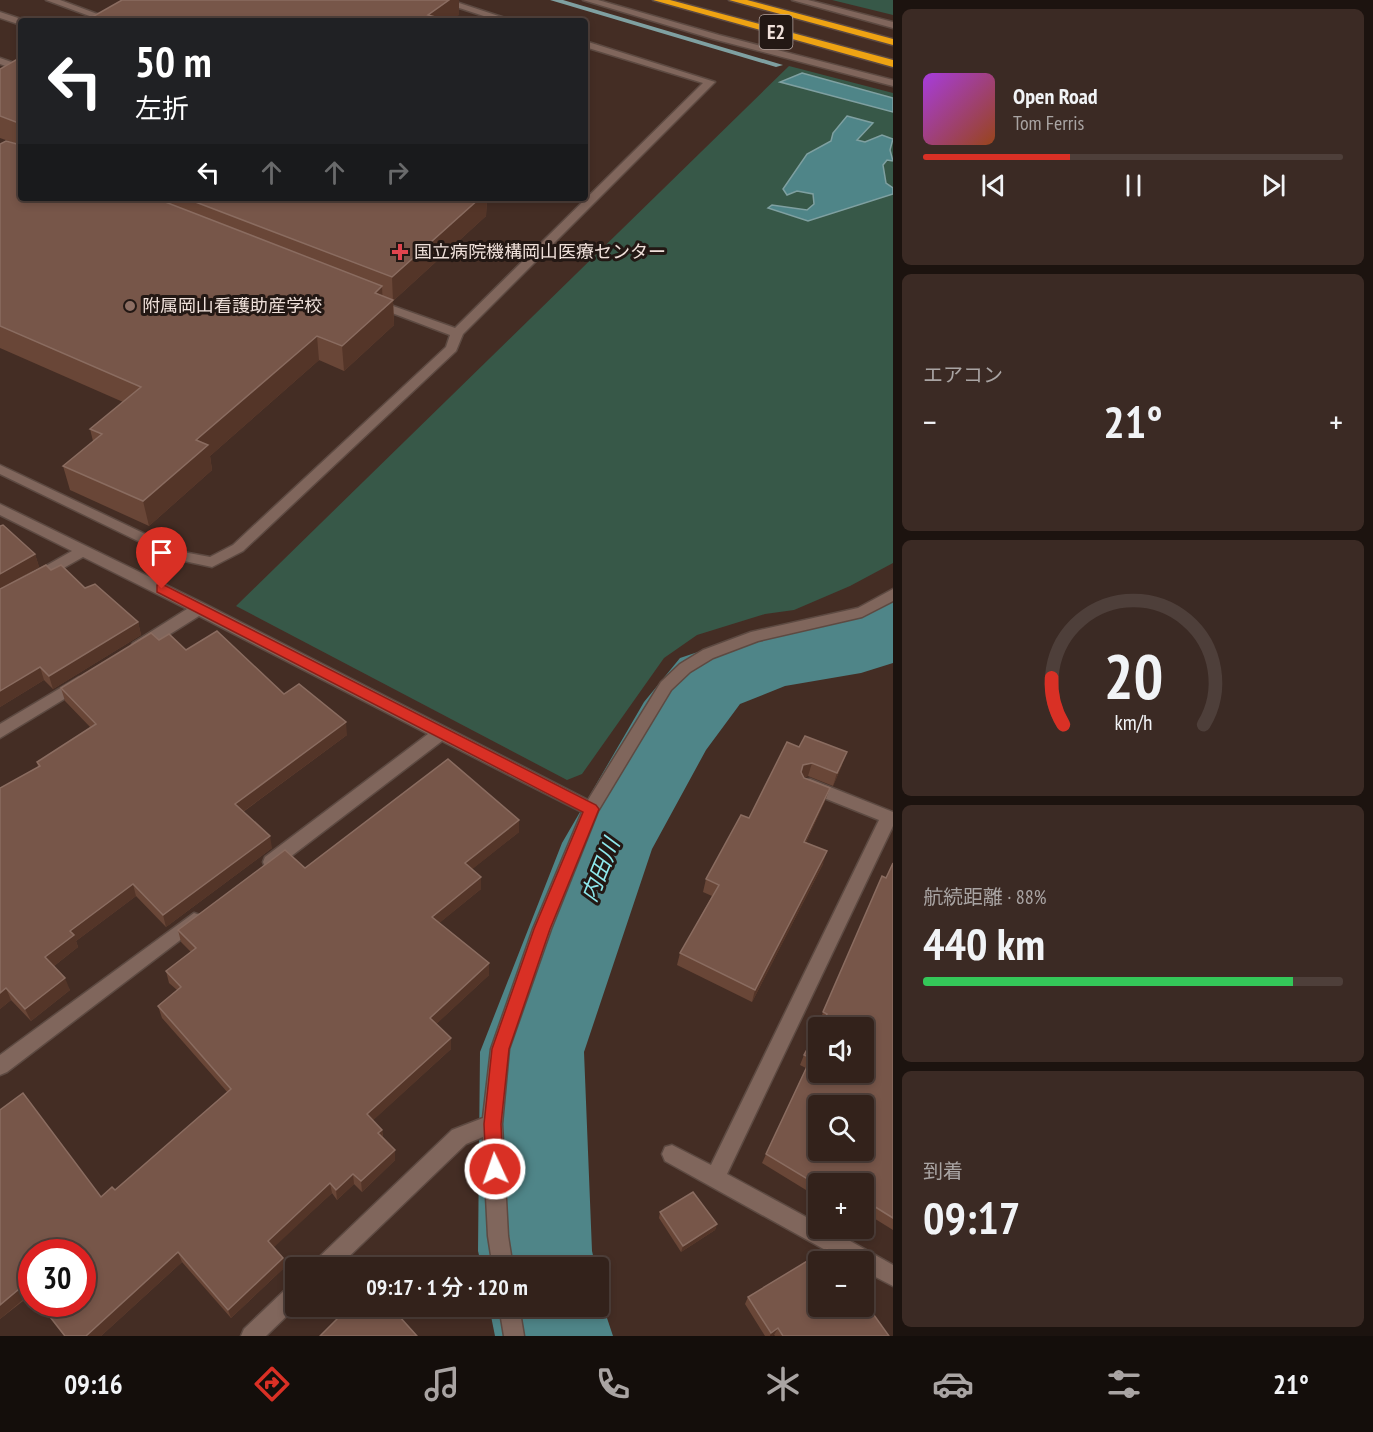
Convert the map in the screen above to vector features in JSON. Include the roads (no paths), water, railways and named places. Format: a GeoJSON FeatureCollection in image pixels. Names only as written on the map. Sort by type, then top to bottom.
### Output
{"type":"FeatureCollection","features":[{"type":"Feature","properties":{"kind":"highway","name":"E2"},"geometry":{"type":"LineString","coordinates":[[658,0],[893,64]]}},
{"type":"Feature","properties":{"kind":"highway","name":"E2"},"geometry":{"type":"LineString","coordinates":[[734,0],[893,42]]}},
{"type":"Feature","properties":{"kind":"street"},"geometry":{"type":"LineString","coordinates":[[51,0],[103,18]]}},
{"type":"Feature","properties":{"kind":"street"},"geometry":{"type":"LineString","coordinates":[[440,0],[499,18]]}},
{"type":"Feature","properties":{"kind":"street"},"geometry":{"type":"LineString","coordinates":[[588,0],[716,37],[893,83]]}},
{"type":"Feature","properties":{"kind":"street"},"geometry":{"type":"LineString","coordinates":[[797,0],[893,25]]}},
{"type":"Feature","properties":{"kind":"street"},"geometry":{"type":"LineString","coordinates":[[0,15],[18,21]]}},
{"type":"Feature","properties":{"kind":"street"},"geometry":{"type":"LineString","coordinates":[[0,469],[180,556],[212,562],[238,548],[452,348],[457,333],[710,82],[588,45]]}},
{"type":"Feature","properties":{"kind":"street"},"geometry":{"type":"LineString","coordinates":[[0,61],[18,66]]}},
{"type":"Feature","properties":{"kind":"street"},"geometry":{"type":"LineString","coordinates":[[0,76],[18,67]]}},
{"type":"Feature","properties":{"kind":"street"},"geometry":{"type":"LineString","coordinates":[[368,300],[457,333]]}},
{"type":"Feature","properties":{"kind":"street"},"geometry":{"type":"LineString","coordinates":[[0,509],[200,608],[440,734],[591,809]]}},
{"type":"Feature","properties":{"kind":"street"},"geometry":{"type":"LineString","coordinates":[[0,599],[84,550]]}},
{"type":"Feature","properties":{"kind":"street"},"geometry":{"type":"LineString","coordinates":[[501,1257],[498,1236],[492,1124],[500,1049],[542,929],[591,809],[666,686],[685,668],[708,654],[756,636],[862,612],[893,594]]}},
{"type":"Feature","properties":{"kind":"street"},"geometry":{"type":"LineString","coordinates":[[120,657],[200,608]]}},
{"type":"Feature","properties":{"kind":"street"},"geometry":{"type":"LineString","coordinates":[[0,732],[90,676]]}},
{"type":"Feature","properties":{"kind":"street"},"geometry":{"type":"LineString","coordinates":[[258,871],[440,734]]}},
{"type":"Feature","properties":{"kind":"street"},"geometry":{"type":"LineString","coordinates":[[715,1178],[891,818],[807,784]]}},
{"type":"Feature","properties":{"kind":"street"},"geometry":{"type":"LineString","coordinates":[[0,1066],[211,907]]}},
{"type":"Feature","properties":{"kind":"street"},"geometry":{"type":"LineString","coordinates":[[334,1257],[459,1137],[492,1124]]}},
{"type":"Feature","properties":{"kind":"street"},"geometry":{"type":"LineString","coordinates":[[672,1154],[893,1276]]}},
{"type":"Feature","properties":{"kind":"street"},"geometry":{"type":"LineString","coordinates":[[251,1336],[285,1304]]}},
{"type":"Feature","properties":{"kind":"street"},"geometry":{"type":"LineString","coordinates":[[511,1317],[514,1336]]}},
{"type":"Feature","properties":{"kind":"water"},"geometry":{"type":"Polygon","coordinates":[[[802,73],[893,98],[893,112],[780,82],[802,73]]]}},
{"type":"Feature","properties":{"kind":"water"},"geometry":{"type":"Polygon","coordinates":[[[847,116],[873,123],[857,140],[865,142],[882,135],[893,139],[890,150],[893,161],[887,160],[883,165],[886,183],[893,188],[893,194],[808,221],[768,208],[772,205],[807,210],[814,204],[813,194],[797,191],[787,195],[783,189],[807,154],[831,141],[833,133],[847,116]]]}},
{"type":"Feature","properties":{"kind":"waterway"},"geometry":{"type":"LineString","coordinates":[[554,0],[779,65]]}},
{"type":"Feature","properties":{"kind":"waterway","name":"内田川"},"geometry":{"type":"LineString","coordinates":[[536,1257],[531,1120],[532,1052],[608,843],[675,726],[710,681],[775,657],[861,642],[893,630]]}},
{"type":"Feature","properties":{"kind":"waterway","name":"内田川"},"geometry":{"type":"LineString","coordinates":[[550,1317],[554,1336]]}},
{"type":"Feature","properties":{"kind":"place","name":"国立病院機構岡山医療センター"},"geometry":{"type":"Point","coordinates":[400,252]}},
{"type":"Feature","properties":{"kind":"place","name":"附属岡山看護助産学校"},"geometry":{"type":"Point","coordinates":[130,306]}}]}
